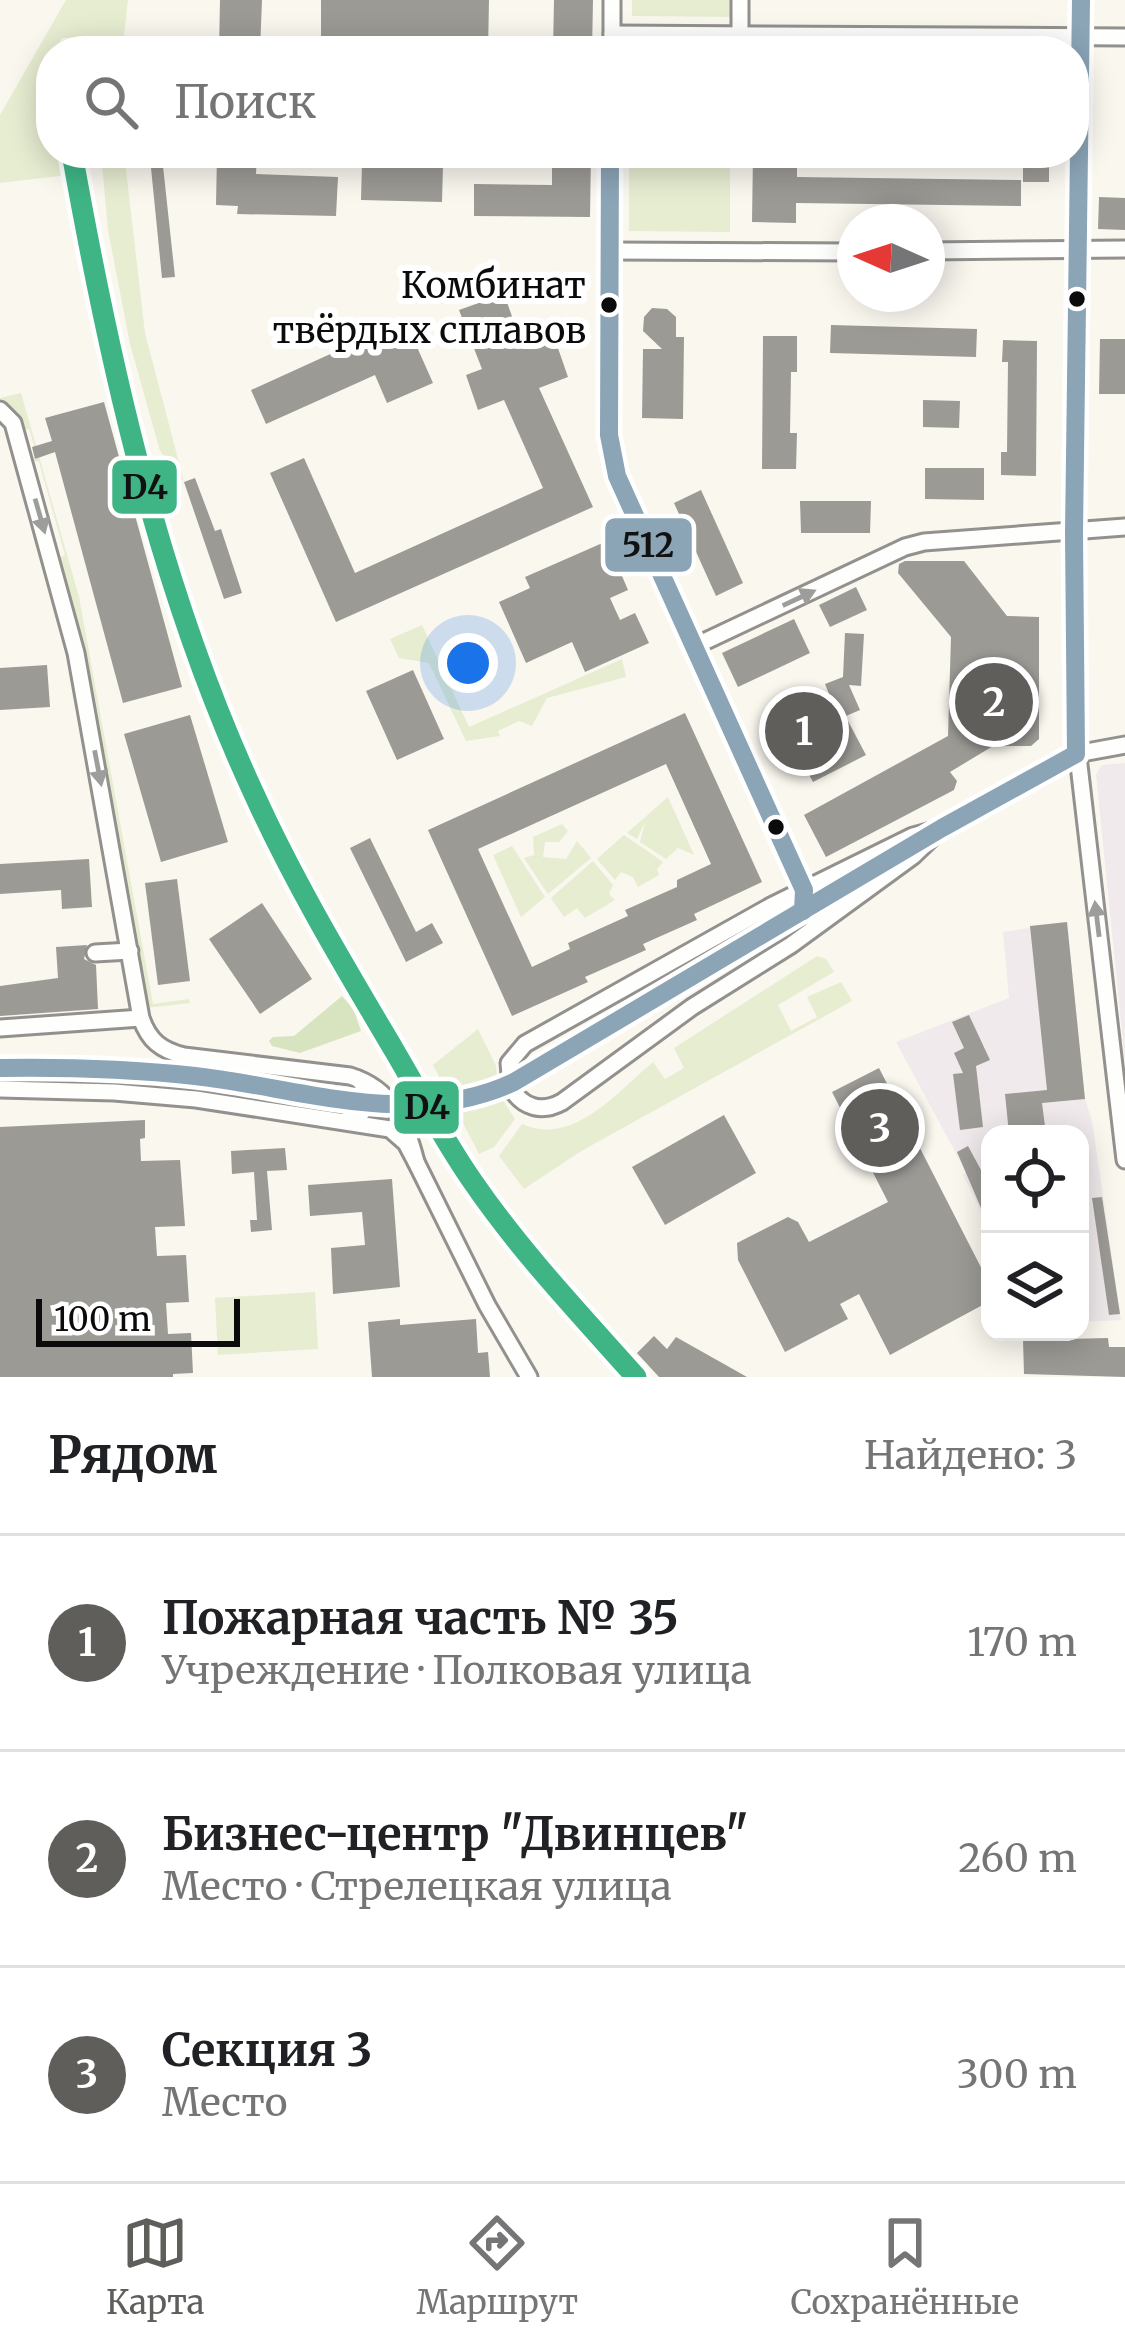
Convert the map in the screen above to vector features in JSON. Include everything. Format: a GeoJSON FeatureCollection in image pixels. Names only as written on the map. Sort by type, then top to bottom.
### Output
{"type":"FeatureCollection","features":[{"type":"Feature","properties":{"kind":"street"},"geometry":{"type":"LineString","coordinates":[[612,0],[612,36]]}},
{"type":"Feature","properties":{"kind":"street"},"geometry":{"type":"LineString","coordinates":[[740,0],[740,35]]}},
{"type":"Feature","properties":{"kind":"street"},"geometry":{"type":"LineString","coordinates":[[1081,0],[1081,36]]}},
{"type":"Feature","properties":{"kind":"street"},"geometry":{"type":"LineString","coordinates":[[722,36],[910,36]]}},
{"type":"Feature","properties":{"kind":"street"},"geometry":{"type":"LineString","coordinates":[[1089,37],[1125,38]]}},
{"type":"Feature","properties":{"kind":"street"},"geometry":{"type":"LineString","coordinates":[[610,168],[611,454],[804,890],[803,910]]}},
{"type":"Feature","properties":{"kind":"street"},"geometry":{"type":"LineString","coordinates":[[1078,168],[1076,754],[1125,1160]]}},
{"type":"Feature","properties":{"kind":"street"},"geometry":{"type":"LineString","coordinates":[[945,251],[1125,248]]}},
{"type":"Feature","properties":{"kind":"street"},"geometry":{"type":"LineString","coordinates":[[609,251],[837,252]]}},
{"type":"Feature","properties":{"kind":"street"},"geometry":{"type":"LineString","coordinates":[[0,410],[14,423],[76,653],[141,1019],[154,1043],[171,1052],[356,1077],[377,1088],[398,1111],[416,1162]]}},
{"type":"Feature","properties":{"kind":"street"},"geometry":{"type":"LineString","coordinates":[[693,647],[905,547],[1125,527]]}},
{"type":"Feature","properties":{"kind":"street"},"geometry":{"type":"LineString","coordinates":[[529,1072],[1076,754],[1125,745]]}},
{"type":"Feature","properties":{"kind":"street"},"geometry":{"type":"LineString","coordinates":[[942,828],[913,856],[791,945],[692,1007],[562,1102],[538,1108],[515,1096],[508,1072],[519,1048],[804,890],[914,836],[942,828]]}},
{"type":"Feature","properties":{"kind":"street"},"geometry":{"type":"LineString","coordinates":[[95,953],[130,951]]}},
{"type":"Feature","properties":{"kind":"street"},"geometry":{"type":"LineString","coordinates":[[0,1028],[141,1019]]}},
{"type":"Feature","properties":{"kind":"street"},"geometry":{"type":"LineString","coordinates":[[0,1067],[173,1072],[348,1099]]}},
{"type":"Feature","properties":{"kind":"street"},"geometry":{"type":"LineString","coordinates":[[321,1120],[345,1121],[362,1115],[368,1092],[356,1077]]}},
{"type":"Feature","properties":{"kind":"street"},"geometry":{"type":"LineString","coordinates":[[0,1089],[143,1094],[255,1106],[389,1130],[406,1143],[487,1305],[529,1377]]}},
{"type":"Feature","properties":{"kind":"shaded area"},"geometry":{"type":"Polygon","coordinates":[[[1125,763],[1125,1061],[1096,774],[1102,765],[1125,763]]]}},
{"type":"Feature","properties":{"kind":"shaded area"},"geometry":{"type":"Polygon","coordinates":[[[1067,922],[1085,1099],[1121,1320],[1089,1322],[1089,1125],[981,1125],[981,1212],[963,1175],[966,1172],[896,1042],[1009,998],[1003,932],[1067,922]]]}},
{"type":"Feature","properties":{"kind":"green space"},"geometry":{"type":"Polygon","coordinates":[[[66,0],[128,0],[124,36],[45,36],[66,0]]]}},
{"type":"Feature","properties":{"kind":"green space"},"geometry":{"type":"Polygon","coordinates":[[[632,0],[732,0],[731,17],[632,16],[632,0]]]}},
{"type":"Feature","properties":{"kind":"green space"},"geometry":{"type":"Polygon","coordinates":[[[36,52],[36,168],[67,168],[68,175],[0,183],[0,115],[36,52]]]}},
{"type":"Feature","properties":{"kind":"green space"},"geometry":{"type":"Polygon","coordinates":[[[102,168],[126,168],[145,333],[184,482],[160,451],[130,344],[108,230],[102,168]]]}},
{"type":"Feature","properties":{"kind":"green space"},"geometry":{"type":"Polygon","coordinates":[[[629,168],[730,168],[730,232],[629,231],[629,168]]]}},
{"type":"Feature","properties":{"kind":"green space"},"geometry":{"type":"Polygon","coordinates":[[[21,393],[79,597],[153,1004],[189,999],[190,1003],[146,1008],[107,772],[60,557],[65,555],[39,462],[32,460],[38,458],[29,429],[23,430],[15,414],[0,405],[0,398],[21,393]]]}},
{"type":"Feature","properties":{"kind":"green space"},"geometry":{"type":"Polygon","coordinates":[[[422,625],[469,727],[622,659],[626,677],[547,698],[532,726],[519,721],[498,731],[500,736],[466,741],[429,663],[399,658],[390,639],[422,625]]]}},
{"type":"Feature","properties":{"kind":"green space"},"geometry":{"type":"Polygon","coordinates":[[[668,797],[694,855],[678,848],[666,859],[640,842],[645,822],[637,839],[627,833],[668,797]]]}},
{"type":"Feature","properties":{"kind":"green space"},"geometry":{"type":"Polygon","coordinates":[[[562,824],[568,831],[559,842],[545,842],[543,857],[566,859],[577,841],[591,858],[548,894],[524,858],[534,855],[533,837],[562,824]]]}},
{"type":"Feature","properties":{"kind":"green space"},"geometry":{"type":"Polygon","coordinates":[[[624,835],[663,862],[657,869],[659,875],[638,887],[633,877],[621,872],[615,880],[597,859],[624,835]]]}},
{"type":"Feature","properties":{"kind":"green space"},"geometry":{"type":"Polygon","coordinates":[[[512,846],[545,897],[521,917],[493,855],[512,846]]]}},
{"type":"Feature","properties":{"kind":"green space"},"geometry":{"type":"Polygon","coordinates":[[[593,861],[613,885],[609,894],[615,900],[585,918],[577,908],[564,917],[551,898],[593,861]]]}},
{"type":"Feature","properties":{"kind":"green space"},"geometry":{"type":"Polygon","coordinates":[[[817,956],[826,959],[834,972],[778,1005],[791,1031],[817,1017],[807,997],[841,982],[852,1001],[583,1150],[524,1189],[499,1156],[522,1124],[541,1129],[577,1122],[653,1062],[665,1079],[684,1068],[674,1048],[817,956]]]}},
{"type":"Feature","properties":{"kind":"green space"},"geometry":{"type":"Polygon","coordinates":[[[342,996],[354,1010],[361,1031],[300,1053],[272,1046],[273,1037],[294,1036],[342,996]]]}},
{"type":"Feature","properties":{"kind":"green space"},"geometry":{"type":"Polygon","coordinates":[[[478,1029],[496,1066],[498,1093],[515,1119],[494,1147],[479,1154],[433,1065],[478,1029]]]}},
{"type":"Feature","properties":{"kind":"green space"},"geometry":{"type":"Polygon","coordinates":[[[315,1292],[318,1349],[218,1355],[215,1298],[315,1292]]]}},
{"type":"Feature","properties":{"kind":"building"},"geometry":{"type":"Polygon","coordinates":[[[220,0],[262,0],[261,36],[219,36],[220,0]]]}},
{"type":"Feature","properties":{"kind":"building"},"geometry":{"type":"Polygon","coordinates":[[[321,0],[489,0],[488,36],[321,36],[321,0]]]}},
{"type":"Feature","properties":{"kind":"building"},"geometry":{"type":"Polygon","coordinates":[[[554,0],[593,0],[592,36],[553,36],[554,0]]]}},
{"type":"Feature","properties":{"kind":"building"},"geometry":{"type":"Polygon","coordinates":[[[151,168],[163,168],[175,277],[162,278],[151,168]]]}},
{"type":"Feature","properties":{"kind":"building"},"geometry":{"type":"Polygon","coordinates":[[[217,168],[338,177],[336,216],[237,214],[238,206],[216,205],[217,168]]]}},
{"type":"Feature","properties":{"kind":"building"},"geometry":{"type":"Polygon","coordinates":[[[362,168],[443,168],[442,202],[361,200],[362,168]]]}},
{"type":"Feature","properties":{"kind":"building"},"geometry":{"type":"Polygon","coordinates":[[[552,168],[591,168],[590,217],[474,216],[474,184],[552,185],[552,168]]]}},
{"type":"Feature","properties":{"kind":"building"},"geometry":{"type":"Polygon","coordinates":[[[753,168],[797,168],[797,177],[1021,180],[1021,206],[796,203],[796,223],[752,222],[753,168]]]}},
{"type":"Feature","properties":{"kind":"building"},"geometry":{"type":"Polygon","coordinates":[[[1023,168],[1049,168],[1049,182],[1023,182],[1023,168]]]}},
{"type":"Feature","properties":{"kind":"building"},"geometry":{"type":"Polygon","coordinates":[[[1099,197],[1125,198],[1125,230],[1098,229],[1099,197]]]}},
{"type":"Feature","properties":{"kind":"building"},"geometry":{"type":"Polygon","coordinates":[[[504,294],[519,336],[550,325],[568,377],[539,388],[593,507],[336,622],[270,473],[304,458],[355,573],[543,488],[504,400],[478,410],[466,375],[482,369],[459,310],[504,294]]]}},
{"type":"Feature","properties":{"kind":"building"},"geometry":{"type":"Polygon","coordinates":[[[652,308],[667,309],[676,317],[676,337],[684,337],[683,419],[642,418],[643,349],[662,349],[643,331],[644,317],[652,308]]]}},
{"type":"Feature","properties":{"kind":"building"},"geometry":{"type":"Polygon","coordinates":[[[405,320],[433,383],[387,403],[375,375],[266,424],[251,390],[405,320]]]}},
{"type":"Feature","properties":{"kind":"building"},"geometry":{"type":"Polygon","coordinates":[[[831,325],[977,329],[976,357],[830,353],[831,325]]]}},
{"type":"Feature","properties":{"kind":"building"},"geometry":{"type":"Polygon","coordinates":[[[763,336],[797,336],[790,433],[797,433],[796,469],[762,469],[763,336]]]}},
{"type":"Feature","properties":{"kind":"building"},"geometry":{"type":"Polygon","coordinates":[[[1100,339],[1125,339],[1125,394],[1099,394],[1100,339]]]}},
{"type":"Feature","properties":{"kind":"building"},"geometry":{"type":"Polygon","coordinates":[[[1003,340],[1037,341],[1036,476],[1001,475],[1001,452],[1007,452],[1008,362],[1002,362],[1003,340]]]}},
{"type":"Feature","properties":{"kind":"building"},"geometry":{"type":"Polygon","coordinates":[[[923,400],[960,401],[959,428],[923,427],[923,400]]]}},
{"type":"Feature","properties":{"kind":"building"},"geometry":{"type":"Polygon","coordinates":[[[104,402],[182,687],[123,703],[55,452],[35,459],[32,447],[52,441],[45,418],[104,402]]]}},
{"type":"Feature","properties":{"kind":"building"},"geometry":{"type":"Polygon","coordinates":[[[925,468],[984,468],[984,500],[925,499],[925,468]]]}},
{"type":"Feature","properties":{"kind":"building"},"geometry":{"type":"Polygon","coordinates":[[[195,478],[215,531],[221,529],[242,593],[224,599],[184,482],[195,478]]]}},
{"type":"Feature","properties":{"kind":"building"},"geometry":{"type":"Polygon","coordinates":[[[701,490],[743,583],[716,596],[674,503],[701,490]]]}},
{"type":"Feature","properties":{"kind":"building"},"geometry":{"type":"Polygon","coordinates":[[[800,501],[871,501],[870,533],[801,533],[800,501]]]}},
{"type":"Feature","properties":{"kind":"building"},"geometry":{"type":"Polygon","coordinates":[[[607,541],[628,590],[610,598],[620,620],[635,613],[649,643],[585,672],[572,642],[526,663],[499,602],[530,588],[525,577],[607,541]]]}},
{"type":"Feature","properties":{"kind":"building"},"geometry":{"type":"Polygon","coordinates":[[[964,561],[1007,616],[1039,617],[1039,739],[1031,746],[993,746],[950,772],[957,781],[954,790],[826,857],[804,815],[948,736],[951,637],[898,573],[899,564],[964,561]]]}},
{"type":"Feature","properties":{"kind":"building"},"geometry":{"type":"Polygon","coordinates":[[[856,587],[867,610],[830,627],[819,605],[856,587]]]}},
{"type":"Feature","properties":{"kind":"building"},"geometry":{"type":"Polygon","coordinates":[[[794,619],[810,653],[738,687],[722,653],[794,619]]]}},
{"type":"Feature","properties":{"kind":"building"},"geometry":{"type":"Polygon","coordinates":[[[845,633],[864,634],[861,686],[849,685],[860,710],[839,719],[825,684],[843,677],[845,633]]]}},
{"type":"Feature","properties":{"kind":"building"},"geometry":{"type":"Polygon","coordinates":[[[47,665],[50,707],[0,710],[0,668],[47,665]]]}},
{"type":"Feature","properties":{"kind":"building"},"geometry":{"type":"Polygon","coordinates":[[[413,670],[444,739],[397,760],[366,691],[413,670]]]}},
{"type":"Feature","properties":{"kind":"building"},"geometry":{"type":"Polygon","coordinates":[[[802,705],[818,737],[848,721],[866,755],[813,782],[798,754],[793,757],[788,745],[793,743],[779,717],[802,705]]]}},
{"type":"Feature","properties":{"kind":"building"},"geometry":{"type":"Polygon","coordinates":[[[685,713],[762,882],[694,914],[697,920],[643,944],[646,950],[585,977],[588,982],[512,1016],[428,830],[685,713]],[[666,764],[478,849],[532,967],[570,949],[568,943],[628,916],[625,910],[677,887],[677,880],[711,864],[666,764]]]}},
{"type":"Feature","properties":{"kind":"building"},"geometry":{"type":"Polygon","coordinates":[[[190,715],[228,842],[161,862],[124,734],[190,715]]]}},
{"type":"Feature","properties":{"kind":"building"},"geometry":{"type":"Polygon","coordinates":[[[370,838],[416,932],[432,923],[443,943],[406,962],[350,848],[370,838]]]}},
{"type":"Feature","properties":{"kind":"building"},"geometry":{"type":"Polygon","coordinates":[[[89,859],[92,907],[62,909],[61,890],[0,894],[0,864],[89,859]]]}},
{"type":"Feature","properties":{"kind":"building"},"geometry":{"type":"Polygon","coordinates":[[[177,879],[190,981],[158,985],[145,883],[177,879]]]}},
{"type":"Feature","properties":{"kind":"building"},"geometry":{"type":"Polygon","coordinates":[[[262,903],[312,979],[260,1014],[209,939],[262,903]]]}},
{"type":"Feature","properties":{"kind":"building"},"geometry":{"type":"Polygon","coordinates":[[[1067,922],[1085,1099],[1042,1103],[1045,1125],[1008,1125],[1005,1094],[1047,1090],[1030,926],[1067,922]]]}},
{"type":"Feature","properties":{"kind":"building"},"geometry":{"type":"Polygon","coordinates":[[[87,945],[84,959],[96,965],[98,1009],[0,1016],[0,986],[58,978],[56,947],[87,945]]]}},
{"type":"Feature","properties":{"kind":"building"},"geometry":{"type":"Polygon","coordinates":[[[969,1015],[990,1060],[976,1066],[981,1127],[960,1130],[953,1074],[963,1073],[954,1053],[964,1048],[952,1022],[969,1015]]]}},
{"type":"Feature","properties":{"kind":"building"},"geometry":{"type":"Polygon","coordinates":[[[879,1068],[981,1267],[981,1306],[890,1355],[859,1294],[840,1304],[848,1319],[785,1352],[738,1260],[737,1243],[788,1217],[798,1222],[809,1242],[888,1202],[832,1092],[879,1068]]]}},
{"type":"Feature","properties":{"kind":"building"},"geometry":{"type":"Polygon","coordinates":[[[724,1115],[756,1173],[665,1225],[632,1167],[724,1115]]]}},
{"type":"Feature","properties":{"kind":"building"},"geometry":{"type":"Polygon","coordinates":[[[145,1120],[141,1161],[180,1160],[185,1226],[155,1227],[157,1256],[186,1255],[189,1302],[166,1303],[168,1334],[191,1333],[193,1373],[0,1377],[0,1127],[145,1120]]]}},
{"type":"Feature","properties":{"kind":"building"},"geometry":{"type":"Polygon","coordinates":[[[968,1146],[981,1170],[981,1208],[957,1152],[968,1146]]]}},
{"type":"Feature","properties":{"kind":"building"},"geometry":{"type":"Polygon","coordinates":[[[285,1148],[287,1170],[267,1171],[272,1230],[251,1232],[250,1220],[257,1220],[254,1172],[232,1174],[231,1151],[285,1148]]]}},
{"type":"Feature","properties":{"kind":"building"},"geometry":{"type":"Polygon","coordinates":[[[392,1179],[400,1287],[333,1294],[331,1248],[365,1245],[362,1212],[310,1216],[308,1185],[392,1179]]]}},
{"type":"Feature","properties":{"kind":"building"},"geometry":{"type":"Polygon","coordinates":[[[1102,1197],[1120,1314],[1109,1315],[1092,1198],[1102,1197]]]}},
{"type":"Feature","properties":{"kind":"building"},"geometry":{"type":"Polygon","coordinates":[[[400,1319],[400,1325],[476,1319],[478,1353],[488,1352],[490,1377],[372,1377],[368,1322],[400,1319]]]}},
{"type":"Feature","properties":{"kind":"building"},"geometry":{"type":"Polygon","coordinates":[[[654,1336],[667,1349],[676,1337],[747,1377],[659,1377],[637,1353],[654,1336]]]}},
{"type":"Feature","properties":{"kind":"building"},"geometry":{"type":"Polygon","coordinates":[[[1108,1338],[1109,1347],[1125,1347],[1125,1377],[1024,1374],[1023,1341],[1108,1338]]]}},
{"type":"Feature","properties":{"kind":"tunnel"},"geometry":{"type":"LineString","coordinates":[[348,1098],[419,1105],[464,1100],[529,1072]]}},
{"type":"Feature","properties":{"kind":"transit line","name":"512"},"geometry":{"type":"LineString","coordinates":[[1081,0],[1081,36]]}},
{"type":"Feature","properties":{"kind":"transit line","name":"D4"},"geometry":{"type":"LineString","coordinates":[[75,168],[122,399],[166,562],[192,641],[255,796],[321,925],[462,1166],[531,1258],[636,1377]]}},
{"type":"Feature","properties":{"kind":"transit line","name":"512"},"geometry":{"type":"LineString","coordinates":[[610,168],[609,435],[617,476],[804,890],[803,911]]}},
{"type":"Feature","properties":{"kind":"transit line","name":"512"},"geometry":{"type":"LineString","coordinates":[[0,1068],[171,1074],[356,1102],[436,1103],[475,1096],[514,1082],[942,828],[1076,754],[1079,168]]}},
{"type":"Feature","properties":{"kind":"place","name":"Комбинат твёрдых сплавов"},"geometry":{"type":"Point","coordinates":[609,305]}},
{"type":"Feature","properties":{"kind":"place","name":"Бизнес-центр \"Двинцев\""},"geometry":{"type":"Point","coordinates":[994,702]}},
{"type":"Feature","properties":{"kind":"place","name":"Пожарная часть № 35"},"geometry":{"type":"Point","coordinates":[804,731]}},
{"type":"Feature","properties":{"kind":"place","name":"Секция 3"},"geometry":{"type":"Point","coordinates":[880,1128]}}]}
